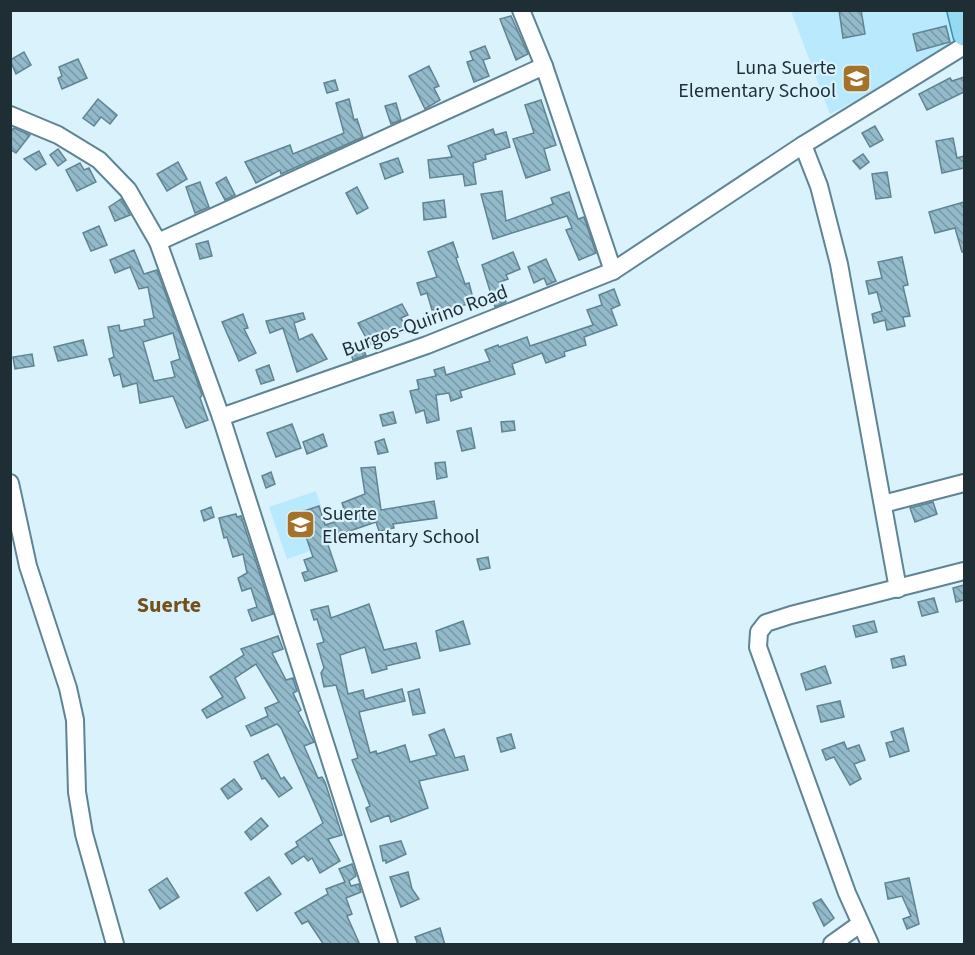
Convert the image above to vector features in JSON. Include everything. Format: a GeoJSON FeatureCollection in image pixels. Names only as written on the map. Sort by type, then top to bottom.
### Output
{"type":"FeatureCollection","features":[{"type":"Feature","properties":{"kind":"main road"},"geometry":{"type":"LineString","coordinates":[[958,10],[964,35]]}},
{"type":"Feature","properties":{"kind":"street"},"geometry":{"type":"LineString","coordinates":[[521,10],[544,66],[613,271]]}},
{"type":"Feature","properties":{"kind":"street","name":"Burgos-Quirino Road"},"geometry":{"type":"LineString","coordinates":[[221,417],[427,345],[613,271],[803,145],[964,46]]}},
{"type":"Feature","properties":{"kind":"street"},"geometry":{"type":"LineString","coordinates":[[158,242],[544,66]]}},
{"type":"Feature","properties":{"kind":"street"},"geometry":{"type":"LineString","coordinates":[[10,115],[58,135],[99,160],[128,190],[158,242],[221,417],[389,945]]}},
{"type":"Feature","properties":{"kind":"street"},"geometry":{"type":"LineString","coordinates":[[803,145],[819,186],[839,264],[898,589]]}},
{"type":"Feature","properties":{"kind":"street"},"geometry":{"type":"LineString","coordinates":[[10,483],[28,566],[68,688],[75,720],[77,792],[84,834],[115,945]]}},
{"type":"Feature","properties":{"kind":"street"},"geometry":{"type":"LineString","coordinates":[[883,504],[964,483]]}},
{"type":"Feature","properties":{"kind":"street"},"geometry":{"type":"LineString","coordinates":[[870,945],[770,687],[758,647],[759,632],[766,623],[791,615],[964,571]]}},
{"type":"Feature","properties":{"kind":"street"},"geometry":{"type":"LineString","coordinates":[[832,945],[860,924]]}},
{"type":"Feature","properties":{"kind":"shaded area","name":"Luna Suerte Elementary School"},"geometry":{"type":"Polygon","coordinates":[[[791,11],[953,11],[963,45],[830,114],[791,11]]]}},
{"type":"Feature","properties":{"kind":"shaded area","name":"Suerte Elementary School"},"geometry":{"type":"Polygon","coordinates":[[[316,491],[333,543],[287,559],[269,507],[316,491]]]}},
{"type":"Feature","properties":{"kind":"building"},"geometry":{"type":"Polygon","coordinates":[[[839,10],[861,10],[865,34],[843,38],[839,10]]]}},
{"type":"Feature","properties":{"kind":"building"},"geometry":{"type":"Polygon","coordinates":[[[511,16],[528,54],[516,60],[500,19],[511,16]]]}},
{"type":"Feature","properties":{"kind":"building"},"geometry":{"type":"Polygon","coordinates":[[[946,26],[950,42],[917,51],[913,34],[946,26]]]}},
{"type":"Feature","properties":{"kind":"building"},"geometry":{"type":"Polygon","coordinates":[[[485,46],[490,58],[483,60],[489,76],[474,82],[467,62],[473,60],[470,52],[485,46]]]}},
{"type":"Feature","properties":{"kind":"building"},"geometry":{"type":"Polygon","coordinates":[[[24,52],[31,65],[16,74],[10,60],[24,52]]]}},
{"type":"Feature","properties":{"kind":"building"},"geometry":{"type":"Polygon","coordinates":[[[78,59],[87,78],[62,89],[58,78],[62,76],[59,67],[78,59]]]}},
{"type":"Feature","properties":{"kind":"building"},"geometry":{"type":"Polygon","coordinates":[[[429,66],[439,86],[434,88],[440,100],[425,109],[409,76],[429,66]]]}},
{"type":"Feature","properties":{"kind":"building"},"geometry":{"type":"Polygon","coordinates":[[[964,77],[964,92],[927,110],[919,94],[950,78],[952,81],[964,77]]]}},
{"type":"Feature","properties":{"kind":"building"},"geometry":{"type":"Polygon","coordinates":[[[335,80],[338,90],[327,93],[324,83],[335,80]]]}},
{"type":"Feature","properties":{"kind":"building"},"geometry":{"type":"Polygon","coordinates":[[[98,99],[117,115],[110,124],[101,117],[94,126],[83,118],[98,99]]]}},
{"type":"Feature","properties":{"kind":"building"},"geometry":{"type":"Polygon","coordinates":[[[349,99],[354,120],[357,119],[363,137],[281,174],[280,170],[256,183],[245,162],[290,145],[293,154],[344,133],[336,103],[349,99]]]}},
{"type":"Feature","properties":{"kind":"building"},"geometry":{"type":"Polygon","coordinates":[[[541,100],[556,145],[544,149],[550,170],[526,178],[513,139],[534,133],[525,105],[541,100]]]}},
{"type":"Feature","properties":{"kind":"building"},"geometry":{"type":"Polygon","coordinates":[[[396,103],[401,120],[391,124],[385,106],[396,103]]]}},
{"type":"Feature","properties":{"kind":"building"},"geometry":{"type":"Polygon","coordinates":[[[875,126],[883,140],[870,147],[862,133],[875,126]]]}},
{"type":"Feature","properties":{"kind":"building"},"geometry":{"type":"Polygon","coordinates":[[[14,128],[30,135],[16,153],[10,149],[10,132],[14,128]]]}},
{"type":"Feature","properties":{"kind":"building"},"geometry":{"type":"Polygon","coordinates":[[[493,129],[495,135],[506,132],[510,147],[485,155],[486,159],[473,163],[476,184],[465,186],[463,174],[430,178],[428,160],[452,157],[448,146],[493,129]]]}},
{"type":"Feature","properties":{"kind":"building"},"geometry":{"type":"Polygon","coordinates":[[[953,138],[957,158],[964,156],[964,168],[942,173],[936,141],[953,138]]]}},
{"type":"Feature","properties":{"kind":"building"},"geometry":{"type":"Polygon","coordinates":[[[58,149],[66,160],[58,166],[50,155],[58,149]]]}},
{"type":"Feature","properties":{"kind":"building"},"geometry":{"type":"Polygon","coordinates":[[[39,151],[46,164],[36,170],[24,159],[39,151]]]}},
{"type":"Feature","properties":{"kind":"building"},"geometry":{"type":"Polygon","coordinates":[[[863,154],[869,162],[860,169],[853,161],[863,154]]]}},
{"type":"Feature","properties":{"kind":"building"},"geometry":{"type":"Polygon","coordinates":[[[398,158],[403,172],[385,179],[380,164],[398,158]]]}},
{"type":"Feature","properties":{"kind":"building"},"geometry":{"type":"Polygon","coordinates":[[[178,162],[187,179],[167,191],[157,174],[178,162]]]}},
{"type":"Feature","properties":{"kind":"building"},"geometry":{"type":"Polygon","coordinates":[[[80,163],[84,170],[89,168],[96,182],[77,191],[66,170],[80,163]]]}},
{"type":"Feature","properties":{"kind":"building"},"geometry":{"type":"Polygon","coordinates":[[[887,172],[891,197],[876,199],[872,174],[887,172]]]}},
{"type":"Feature","properties":{"kind":"building"},"geometry":{"type":"Polygon","coordinates":[[[226,177],[235,195],[225,200],[216,183],[226,177]]]}},
{"type":"Feature","properties":{"kind":"building"},"geometry":{"type":"Polygon","coordinates":[[[200,182],[209,207],[195,213],[186,187],[200,182]]]}},
{"type":"Feature","properties":{"kind":"building"},"geometry":{"type":"Polygon","coordinates":[[[357,187],[368,208],[357,214],[346,193],[357,187]]]}},
{"type":"Feature","properties":{"kind":"building"},"geometry":{"type":"Polygon","coordinates":[[[502,191],[506,221],[553,204],[551,198],[569,192],[578,219],[584,217],[596,253],[579,260],[566,230],[572,228],[567,216],[493,239],[481,194],[502,191]]]}},
{"type":"Feature","properties":{"kind":"building"},"geometry":{"type":"Polygon","coordinates":[[[121,199],[130,215],[115,221],[109,207],[121,199]]]}},
{"type":"Feature","properties":{"kind":"building"},"geometry":{"type":"Polygon","coordinates":[[[444,200],[446,217],[424,220],[423,203],[444,200]]]}},
{"type":"Feature","properties":{"kind":"building"},"geometry":{"type":"Polygon","coordinates":[[[964,202],[964,252],[962,252],[955,228],[935,233],[929,212],[964,202]]]}},
{"type":"Feature","properties":{"kind":"building"},"geometry":{"type":"Polygon","coordinates":[[[99,226],[107,245],[91,251],[83,233],[99,226]]]}},
{"type":"Feature","properties":{"kind":"building"},"geometry":{"type":"Polygon","coordinates":[[[208,241],[212,256],[200,259],[196,244],[208,241]]]}},
{"type":"Feature","properties":{"kind":"building"},"geometry":{"type":"Polygon","coordinates":[[[453,242],[465,284],[469,283],[474,302],[439,313],[437,309],[432,310],[427,293],[421,295],[417,283],[437,277],[428,252],[453,242]]]}},
{"type":"Feature","properties":{"kind":"building"},"geometry":{"type":"Polygon","coordinates":[[[134,250],[144,274],[157,270],[202,395],[200,398],[208,420],[186,428],[173,396],[140,403],[137,383],[123,387],[120,374],[114,376],[109,359],[114,357],[108,327],[119,325],[120,331],[145,326],[144,320],[154,318],[148,287],[139,289],[130,267],[115,273],[110,260],[134,250]],[[173,333],[143,342],[154,381],[175,377],[171,362],[180,359],[173,333]]]}},
{"type":"Feature","properties":{"kind":"building"},"geometry":{"type":"Polygon","coordinates":[[[513,252],[520,269],[506,275],[508,279],[500,282],[506,302],[495,307],[482,265],[513,252]]]}},
{"type":"Feature","properties":{"kind":"building"},"geometry":{"type":"Polygon","coordinates":[[[902,257],[908,285],[903,286],[910,316],[903,317],[905,326],[887,330],[885,320],[874,323],[872,314],[882,311],[877,292],[869,294],[866,281],[882,278],[878,262],[902,257]]]}},
{"type":"Feature","properties":{"kind":"building"},"geometry":{"type":"Polygon","coordinates":[[[546,259],[556,281],[547,285],[544,278],[534,283],[528,267],[546,259]]]}},
{"type":"Feature","properties":{"kind":"building"},"geometry":{"type":"Polygon","coordinates":[[[614,289],[620,305],[611,309],[617,325],[584,337],[586,345],[564,352],[565,356],[546,363],[542,353],[512,364],[515,374],[460,391],[462,397],[451,401],[449,393],[436,395],[439,420],[427,423],[424,410],[416,413],[410,391],[419,389],[417,380],[436,376],[434,370],[444,367],[446,375],[490,361],[485,350],[498,345],[499,347],[527,337],[530,346],[593,325],[587,310],[602,305],[599,295],[614,289]]]}},
{"type":"Feature","properties":{"kind":"building"},"geometry":{"type":"Polygon","coordinates":[[[402,304],[408,315],[401,318],[407,330],[397,335],[395,331],[370,345],[358,323],[402,304]]]}},
{"type":"Feature","properties":{"kind":"building"},"geometry":{"type":"Polygon","coordinates":[[[303,313],[305,319],[294,323],[299,340],[312,334],[327,359],[297,372],[283,328],[270,333],[266,321],[303,313]]]}},
{"type":"Feature","properties":{"kind":"building"},"geometry":{"type":"Polygon","coordinates":[[[243,314],[248,328],[244,329],[256,353],[239,361],[222,322],[243,314]]]}},
{"type":"Feature","properties":{"kind":"building"},"geometry":{"type":"Polygon","coordinates":[[[83,340],[87,355],[58,361],[54,347],[83,340]]]}},
{"type":"Feature","properties":{"kind":"building"},"geometry":{"type":"Polygon","coordinates":[[[362,346],[366,355],[353,360],[350,351],[362,346]]]}},
{"type":"Feature","properties":{"kind":"building"},"geometry":{"type":"Polygon","coordinates":[[[32,354],[34,366],[15,369],[13,357],[32,354]]]}},
{"type":"Feature","properties":{"kind":"building"},"geometry":{"type":"Polygon","coordinates":[[[269,365],[274,380],[261,384],[256,370],[269,365]]]}},
{"type":"Feature","properties":{"kind":"building"},"geometry":{"type":"Polygon","coordinates":[[[393,412],[396,423],[383,426],[380,415],[393,412]]]}},
{"type":"Feature","properties":{"kind":"building"},"geometry":{"type":"Polygon","coordinates":[[[514,421],[515,430],[502,432],[501,422],[514,421]]]}},
{"type":"Feature","properties":{"kind":"building"},"geometry":{"type":"Polygon","coordinates":[[[292,424],[301,448],[276,457],[267,433],[292,424]]]}},
{"type":"Feature","properties":{"kind":"building"},"geometry":{"type":"Polygon","coordinates":[[[471,428],[475,448],[462,451],[457,431],[471,428]]]}},
{"type":"Feature","properties":{"kind":"building"},"geometry":{"type":"Polygon","coordinates":[[[323,434],[327,446],[307,454],[303,442],[323,434]]]}},
{"type":"Feature","properties":{"kind":"building"},"geometry":{"type":"Polygon","coordinates":[[[384,439],[388,452],[378,454],[375,442],[384,439]]]}},
{"type":"Feature","properties":{"kind":"building"},"geometry":{"type":"Polygon","coordinates":[[[445,462],[447,477],[437,479],[435,463],[445,462]]]}},
{"type":"Feature","properties":{"kind":"building"},"geometry":{"type":"Polygon","coordinates":[[[375,467],[381,510],[434,501],[437,518],[393,524],[394,528],[379,531],[376,522],[326,539],[337,571],[305,581],[302,573],[308,571],[304,560],[313,557],[298,513],[319,506],[325,525],[347,518],[342,503],[365,494],[361,468],[375,467]]]}},
{"type":"Feature","properties":{"kind":"building"},"geometry":{"type":"Polygon","coordinates":[[[271,472],[275,484],[266,488],[262,476],[271,472]]]}},
{"type":"Feature","properties":{"kind":"building"},"geometry":{"type":"Polygon","coordinates":[[[933,502],[937,514],[915,522],[910,508],[933,502]]]}},
{"type":"Feature","properties":{"kind":"building"},"geometry":{"type":"Polygon","coordinates":[[[211,507],[214,517],[204,521],[201,511],[211,507]]]}},
{"type":"Feature","properties":{"kind":"building"},"geometry":{"type":"Polygon","coordinates":[[[236,514],[237,517],[241,516],[273,614],[252,621],[248,610],[257,607],[251,588],[242,591],[238,578],[247,573],[243,554],[233,557],[227,537],[224,538],[219,518],[236,514]]]}},
{"type":"Feature","properties":{"kind":"building"},"geometry":{"type":"Polygon","coordinates":[[[488,557],[490,568],[480,570],[477,559],[488,557]]]}},
{"type":"Feature","properties":{"kind":"building"},"geometry":{"type":"Polygon","coordinates":[[[964,585],[964,600],[956,602],[953,588],[964,585]]]}},
{"type":"Feature","properties":{"kind":"building"},"geometry":{"type":"Polygon","coordinates":[[[934,598],[938,612],[922,616],[918,602],[934,598]]]}},
{"type":"Feature","properties":{"kind":"building"},"geometry":{"type":"Polygon","coordinates":[[[369,604],[384,650],[416,643],[420,658],[386,666],[387,669],[372,673],[365,647],[340,655],[348,694],[363,690],[365,699],[402,689],[405,701],[359,712],[370,753],[376,751],[377,754],[405,745],[410,762],[437,755],[429,735],[444,729],[455,758],[464,756],[468,770],[419,781],[428,808],[391,822],[389,815],[371,822],[366,808],[370,806],[352,760],[358,758],[336,685],[324,687],[321,673],[324,668],[317,644],[324,642],[317,619],[314,620],[311,610],[328,606],[331,618],[369,604]]]}},
{"type":"Feature","properties":{"kind":"building"},"geometry":{"type":"Polygon","coordinates":[[[463,621],[470,644],[440,651],[436,631],[463,621]]]}},
{"type":"Feature","properties":{"kind":"building"},"geometry":{"type":"Polygon","coordinates":[[[874,621],[877,632],[856,637],[853,626],[874,621]]]}},
{"type":"Feature","properties":{"kind":"building"},"geometry":{"type":"Polygon","coordinates":[[[278,636],[283,649],[272,653],[286,680],[293,678],[297,691],[293,693],[301,710],[298,712],[314,742],[304,746],[318,778],[322,777],[325,782],[342,835],[328,839],[340,861],[320,873],[312,858],[308,861],[304,856],[292,864],[285,854],[298,846],[296,842],[323,823],[281,728],[277,724],[251,736],[246,726],[268,716],[265,708],[279,702],[256,664],[235,678],[245,698],[207,718],[202,710],[223,697],[210,677],[244,655],[241,649],[278,636]]]}},
{"type":"Feature","properties":{"kind":"building"},"geometry":{"type":"Polygon","coordinates":[[[904,656],[906,665],[893,668],[891,659],[904,656]]]}},
{"type":"Feature","properties":{"kind":"building"},"geometry":{"type":"Polygon","coordinates":[[[825,666],[831,683],[806,690],[801,674],[825,666]]]}},
{"type":"Feature","properties":{"kind":"building"},"geometry":{"type":"Polygon","coordinates":[[[419,689],[425,713],[413,715],[408,692],[419,689]]]}},
{"type":"Feature","properties":{"kind":"building"},"geometry":{"type":"Polygon","coordinates":[[[840,701],[844,717],[821,722],[817,706],[840,701]]]}},
{"type":"Feature","properties":{"kind":"building"},"geometry":{"type":"Polygon","coordinates":[[[903,728],[909,751],[890,757],[886,743],[894,741],[891,732],[903,728]]]}},
{"type":"Feature","properties":{"kind":"building"},"geometry":{"type":"Polygon","coordinates":[[[511,734],[515,748],[501,752],[497,738],[511,734]]]}},
{"type":"Feature","properties":{"kind":"building"},"geometry":{"type":"Polygon","coordinates":[[[844,742],[847,749],[859,745],[865,760],[854,764],[861,779],[850,785],[834,757],[826,760],[822,750],[844,742]]]}},
{"type":"Feature","properties":{"kind":"building"},"geometry":{"type":"Polygon","coordinates":[[[268,754],[281,779],[284,777],[292,788],[279,797],[265,778],[262,779],[254,762],[268,754]]]}},
{"type":"Feature","properties":{"kind":"building"},"geometry":{"type":"Polygon","coordinates":[[[234,779],[242,789],[228,799],[221,789],[234,779]]]}},
{"type":"Feature","properties":{"kind":"building"},"geometry":{"type":"Polygon","coordinates":[[[261,818],[268,826],[251,840],[245,832],[261,818]]]}},
{"type":"Feature","properties":{"kind":"building"},"geometry":{"type":"Polygon","coordinates":[[[401,841],[406,854],[386,863],[386,860],[383,861],[380,846],[401,841]]]}},
{"type":"Feature","properties":{"kind":"building"},"geometry":{"type":"Polygon","coordinates":[[[352,864],[356,876],[349,881],[351,886],[359,884],[361,892],[346,898],[352,914],[347,916],[360,945],[324,945],[308,921],[302,924],[295,913],[328,894],[326,889],[345,882],[339,869],[352,864]]]}},
{"type":"Feature","properties":{"kind":"building"},"geometry":{"type":"Polygon","coordinates":[[[408,872],[412,889],[419,899],[401,907],[390,877],[408,872]]]}},
{"type":"Feature","properties":{"kind":"building"},"geometry":{"type":"Polygon","coordinates":[[[269,877],[281,894],[257,911],[245,893],[269,877]]]}},
{"type":"Feature","properties":{"kind":"building"},"geometry":{"type":"Polygon","coordinates":[[[167,878],[179,897],[160,909],[149,890],[167,878]]]}},
{"type":"Feature","properties":{"kind":"building"},"geometry":{"type":"Polygon","coordinates":[[[909,878],[919,924],[907,929],[903,919],[911,916],[902,896],[888,899],[885,883],[909,878]]]}},
{"type":"Feature","properties":{"kind":"building"},"geometry":{"type":"Polygon","coordinates":[[[821,899],[834,918],[824,926],[813,903],[821,899]]]}},
{"type":"Feature","properties":{"kind":"building"},"geometry":{"type":"Polygon","coordinates":[[[440,928],[445,945],[418,945],[415,937],[440,928]]]}},
{"type":"Feature","properties":{"kind":"place","name":"Luna Suerte Elementary School"},"geometry":{"type":"Point","coordinates":[857,79]}},
{"type":"Feature","properties":{"kind":"place","name":"Suerte Elementary School"},"geometry":{"type":"Point","coordinates":[301,525]}},
{"type":"Feature","properties":{"kind":"district","name":"Suerte"},"geometry":{"type":"Point","coordinates":[169,605]}}]}
